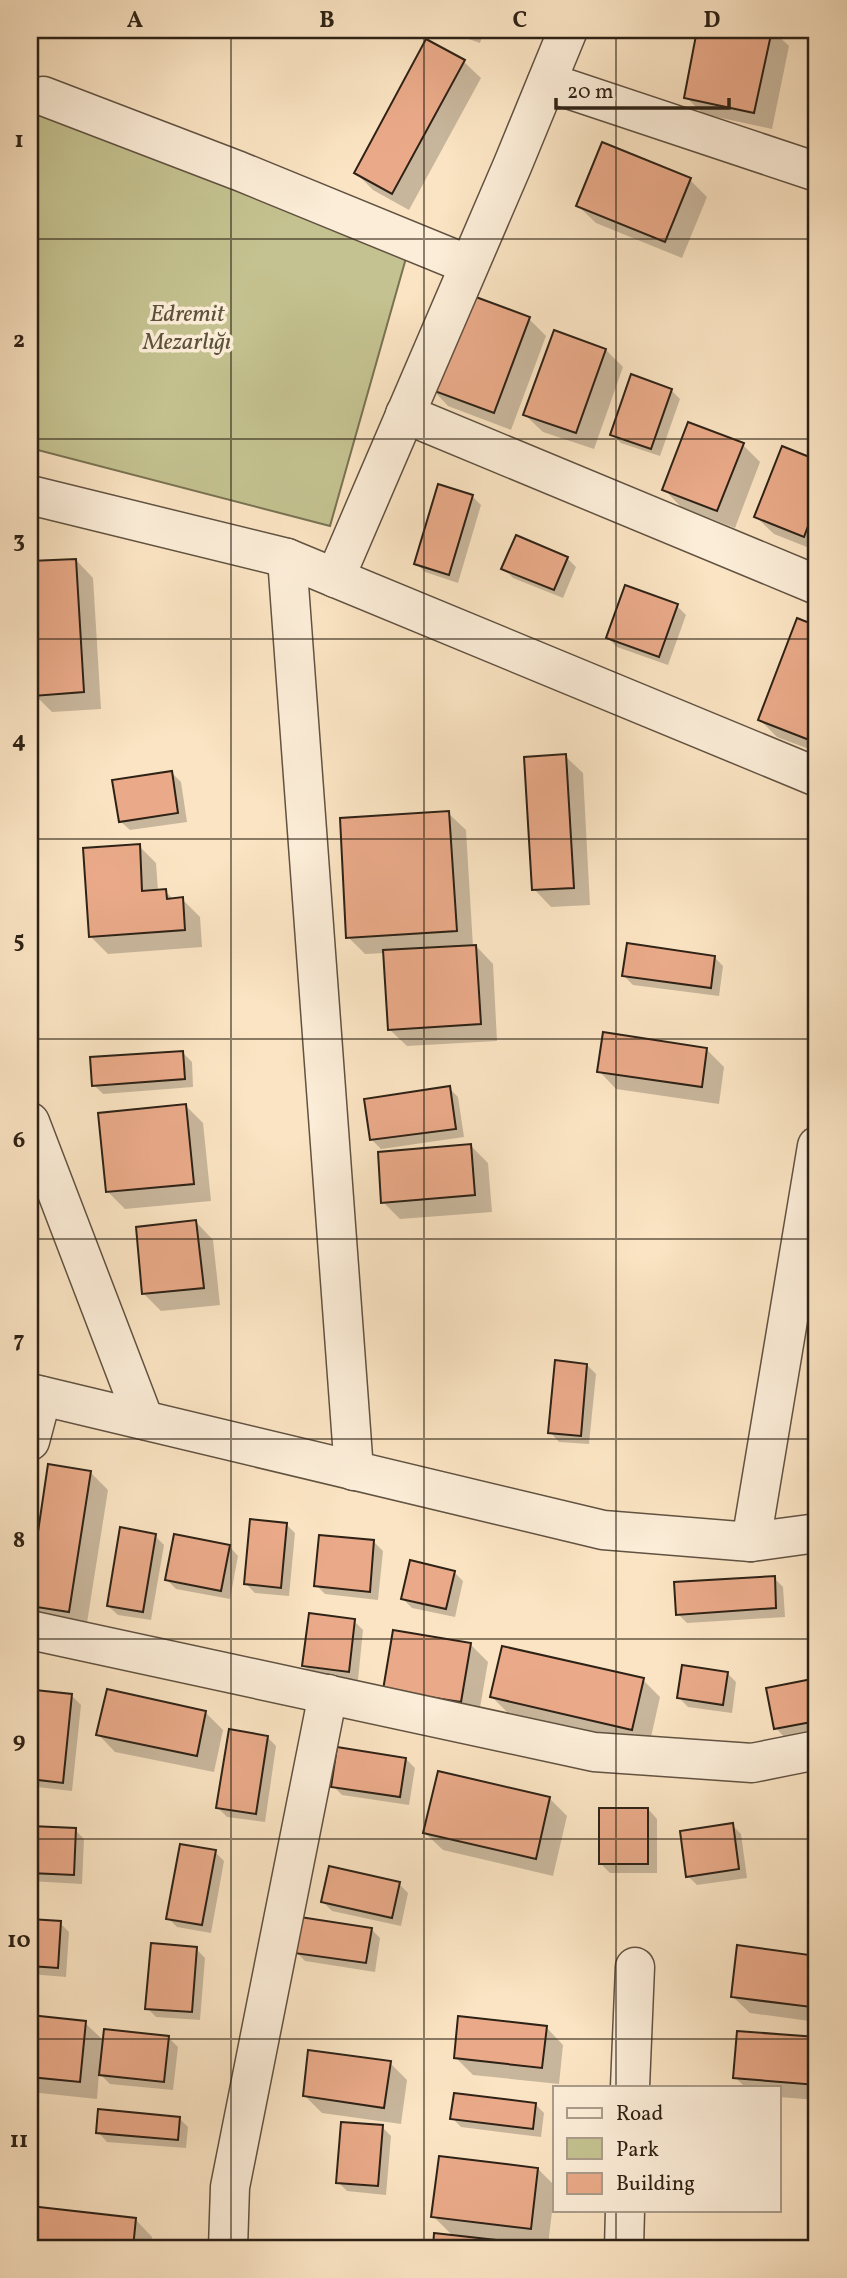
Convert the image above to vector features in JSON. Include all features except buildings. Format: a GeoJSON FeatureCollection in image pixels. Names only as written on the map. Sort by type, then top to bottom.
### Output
{"type":"FeatureCollection","features":[{"type":"Feature","properties":{"kind":"street"},"geometry":{"type":"LineString","coordinates":[[335,578],[568,30]]}},
{"type":"Feature","properties":{"kind":"street"},"geometry":{"type":"LineString","coordinates":[[547,82],[817,172]]}},
{"type":"Feature","properties":{"kind":"street"},"geometry":{"type":"LineString","coordinates":[[43,96],[239,171],[469,265]]}},
{"type":"Feature","properties":{"kind":"street"},"geometry":{"type":"LineString","coordinates":[[405,414],[817,586]]}},
{"type":"Feature","properties":{"kind":"street"},"geometry":{"type":"LineString","coordinates":[[30,495],[287,558],[817,777]]}},
{"type":"Feature","properties":{"kind":"street"},"geometry":{"type":"LineString","coordinates":[[287,558],[354,1471]]}},
{"type":"Feature","properties":{"kind":"street"},"geometry":{"type":"LineString","coordinates":[[30,1122],[144,1420]]}},
{"type":"Feature","properties":{"kind":"street"},"geometry":{"type":"LineString","coordinates":[[751,1542],[817,1146]]}},
{"type":"Feature","properties":{"kind":"street"},"geometry":{"type":"LineString","coordinates":[[30,1441],[36,1395],[603,1530],[751,1542],[817,1532]]}},
{"type":"Feature","properties":{"kind":"street"},"geometry":{"type":"LineString","coordinates":[[30,1630],[594,1752],[752,1763],[817,1750]]}},
{"type":"Feature","properties":{"kind":"street"},"geometry":{"type":"LineString","coordinates":[[228,2248],[230,2187],[328,1694]]}},
{"type":"Feature","properties":{"kind":"street"},"geometry":{"type":"LineString","coordinates":[[630,2086],[635,1967]]}},
{"type":"Feature","properties":{"kind":"street"},"geometry":{"type":"LineString","coordinates":[[624,2248],[625,2212]]}},
{"type":"Feature","properties":{"kind":"green space","name":"Edremit Mezarlığı"},"geometry":{"type":"Polygon","coordinates":[[[30,76],[406,258],[330,526],[30,448],[30,76]]]}}]}
